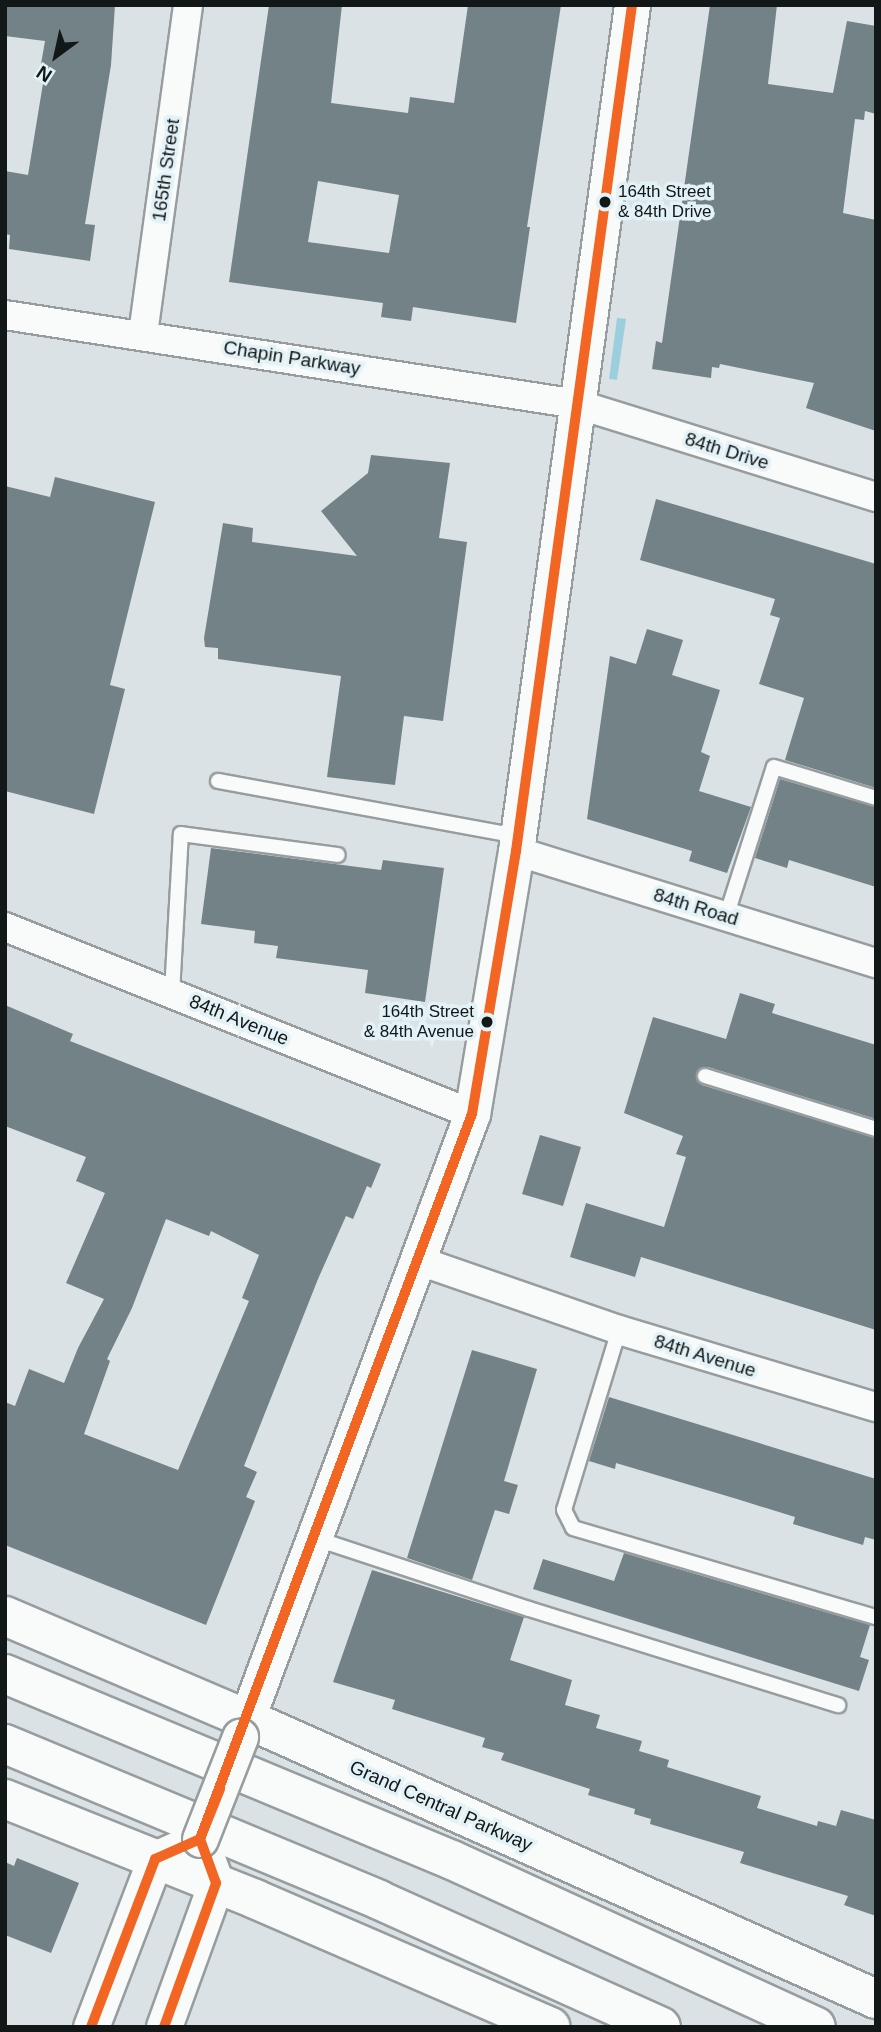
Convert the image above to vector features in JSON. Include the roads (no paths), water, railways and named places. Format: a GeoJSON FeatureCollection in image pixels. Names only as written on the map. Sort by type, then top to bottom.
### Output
{"type":"FeatureCollection","features":[{"type":"Feature","properties":{"kind":"main road","name":"Grand Central Parkway"},"geometry":{"type":"LineString","coordinates":[[5,1616],[243,1728],[876,1999]]}},
{"type":"Feature","properties":{"kind":"main road"},"geometry":{"type":"LineString","coordinates":[[5,1674],[452,1860],[816,2027]]}},
{"type":"Feature","properties":{"kind":"main road"},"geometry":{"type":"LineString","coordinates":[[5,1744],[354,1889],[661,2027]]}},
{"type":"Feature","properties":{"kind":"main road"},"geometry":{"type":"LineString","coordinates":[[5,1799],[216,1883],[551,2027]]}},
{"type":"Feature","properties":{"kind":"street","name":"165th Street"},"geometry":{"type":"LineString","coordinates":[[143,334],[188,5]]}},
{"type":"Feature","properties":{"kind":"street"},"geometry":{"type":"LineString","coordinates":[[164,2027],[216,1883],[200,1839],[472,1114],[517,843],[632,5]]}},
{"type":"Feature","properties":{"kind":"street","name":"Chapin Parkway"},"geometry":{"type":"LineString","coordinates":[[5,315],[143,334],[578,404]]}},
{"type":"Feature","properties":{"kind":"street","name":"84th Drive"},"geometry":{"type":"LineString","coordinates":[[578,404],[876,497]]}},
{"type":"Feature","properties":{"kind":"street","name":"84th Road"},"geometry":{"type":"LineString","coordinates":[[517,843],[726,917],[876,963]]}},
{"type":"Feature","properties":{"kind":"street","name":"84th Avenue"},"geometry":{"type":"LineString","coordinates":[[5,927],[472,1114]]}},
{"type":"Feature","properties":{"kind":"street","name":"84th Avenue"},"geometry":{"type":"LineString","coordinates":[[417,1260],[619,1330],[876,1407]]}},
{"type":"Feature","properties":{"kind":"street"},"geometry":{"type":"LineString","coordinates":[[91,2027],[155,1859],[200,1839]]}},
{"type":"Feature","properties":{"kind":"lane"},"geometry":{"type":"LineString","coordinates":[[726,917],[774,767],[876,798]]}},
{"type":"Feature","properties":{"kind":"lane"},"geometry":{"type":"LineString","coordinates":[[218,781],[517,843]]}},
{"type":"Feature","properties":{"kind":"lane"},"geometry":{"type":"LineString","coordinates":[[172,993],[181,834],[338,855]]}},
{"type":"Feature","properties":{"kind":"lane"},"geometry":{"type":"LineString","coordinates":[[705,1076],[876,1129]]}},
{"type":"Feature","properties":{"kind":"lane"},"geometry":{"type":"LineString","coordinates":[[619,1330],[564,1510],[573,1528],[876,1617]]}},
{"type":"Feature","properties":{"kind":"lane"},"geometry":{"type":"LineString","coordinates":[[314,1538],[838,1706]]}},
{"type":"Feature","properties":{"kind":"place","name":"164th Street & 84th Drive"},"geometry":{"type":"Point","coordinates":[605,202]}},
{"type":"Feature","properties":{"kind":"place","name":"164th Street & 84th Avenue"},"geometry":{"type":"Point","coordinates":[487,1022]}}]}
